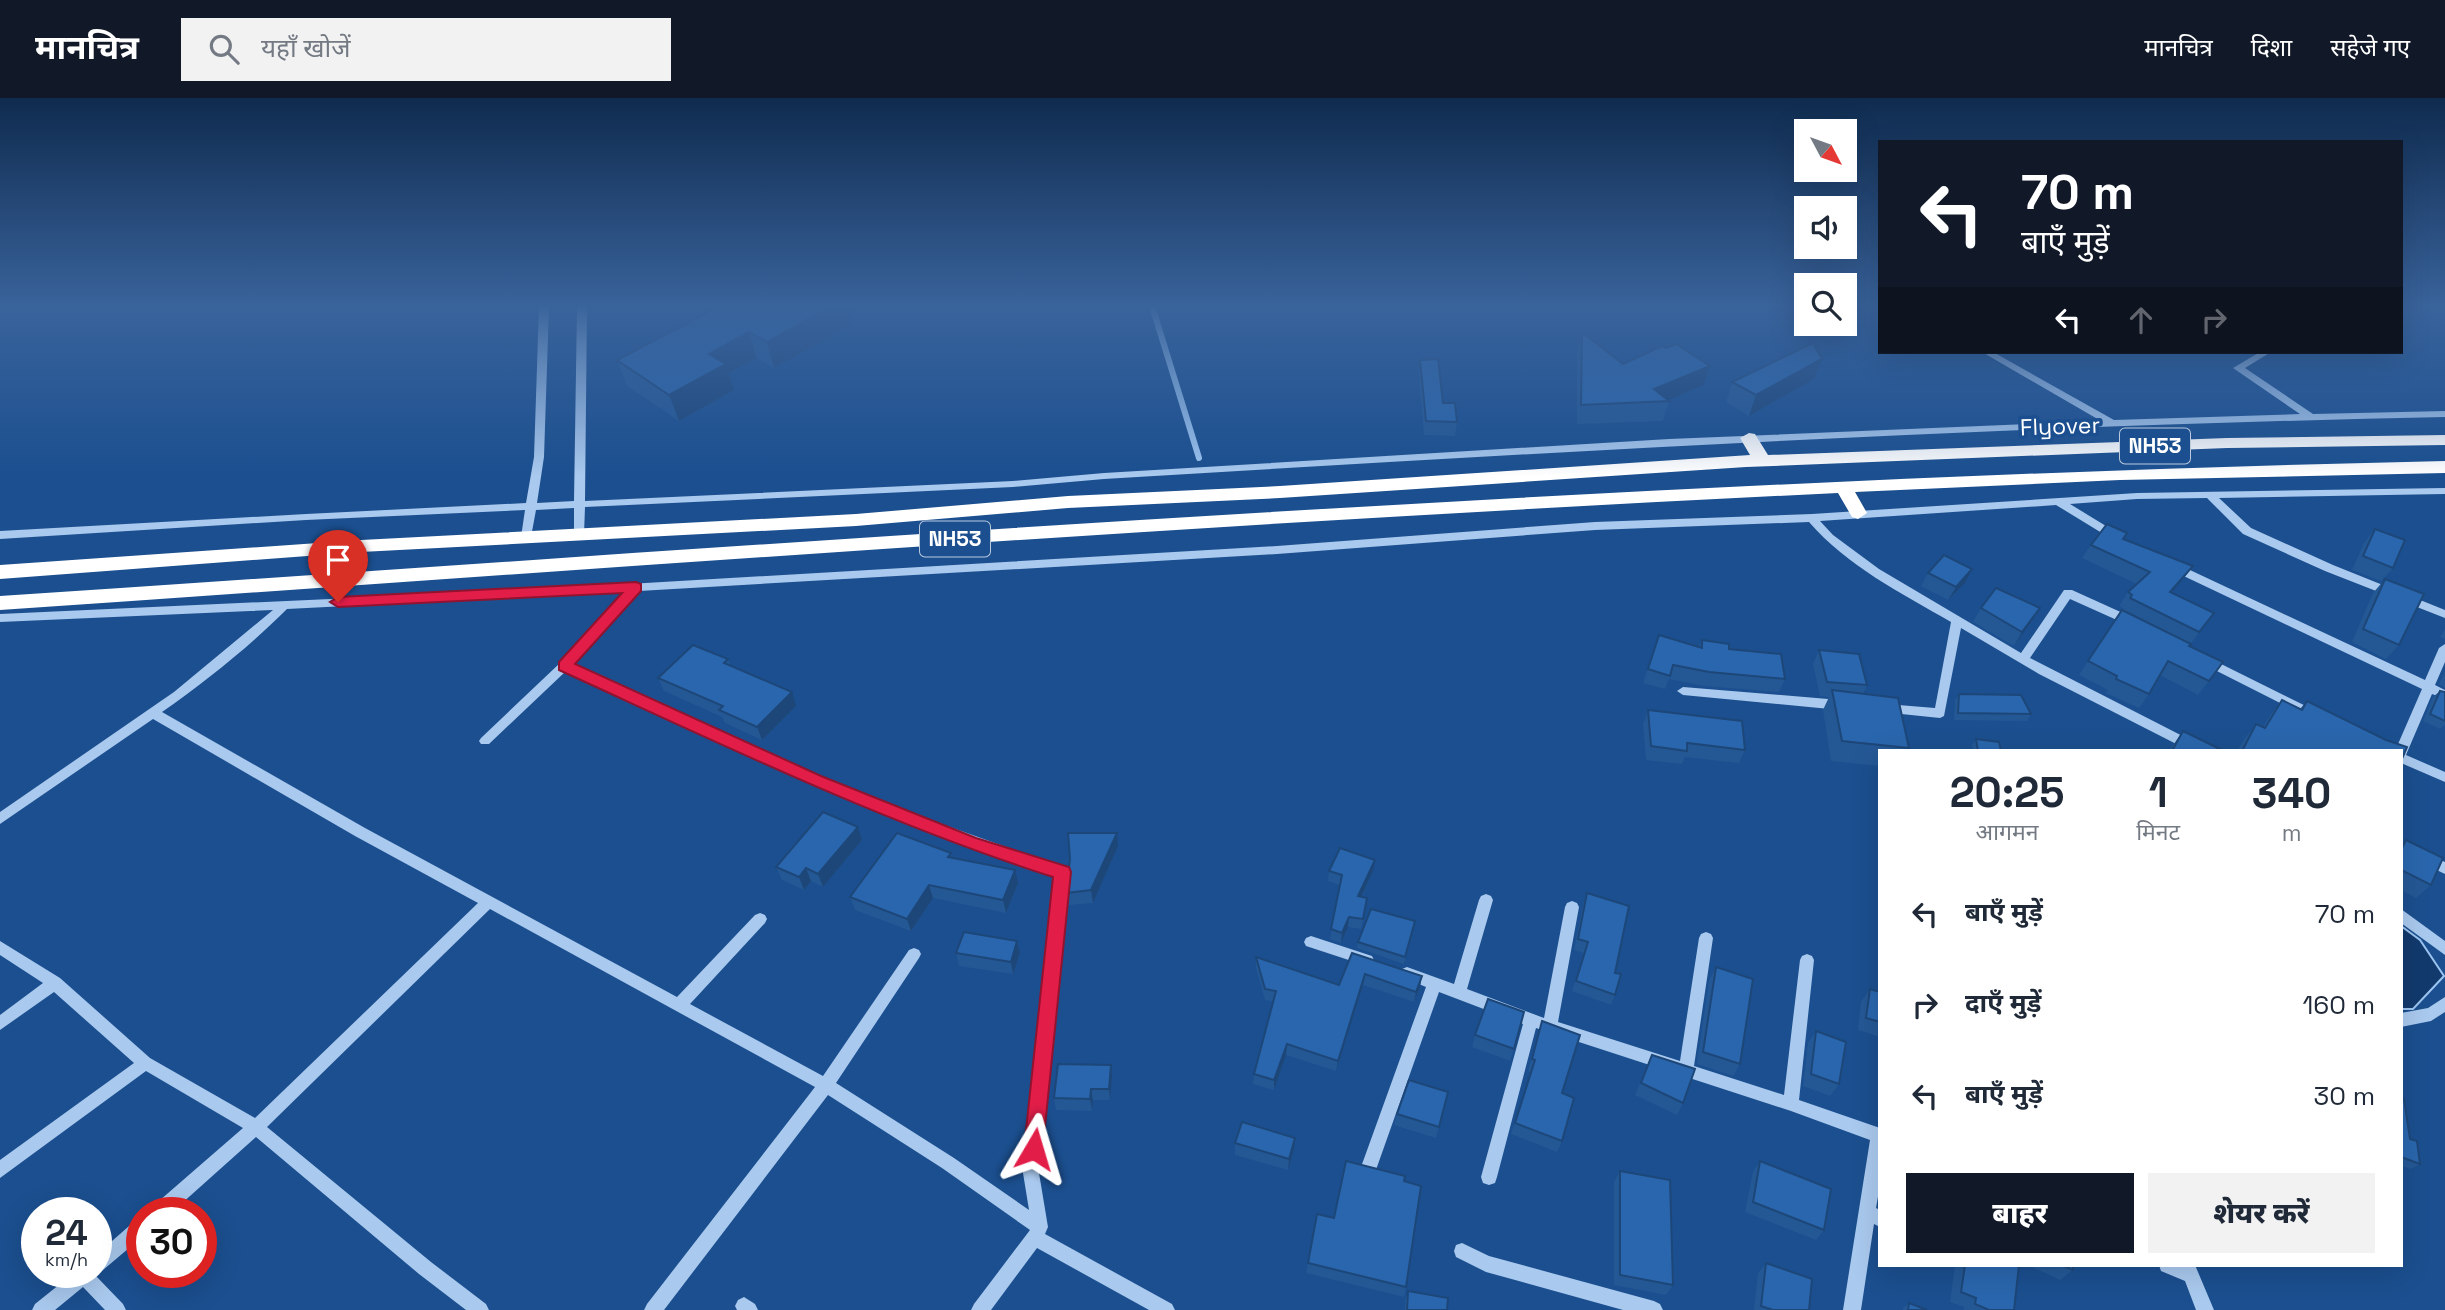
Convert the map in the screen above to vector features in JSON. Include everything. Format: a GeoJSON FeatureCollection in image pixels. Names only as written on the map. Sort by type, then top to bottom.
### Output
{"type":"FeatureCollection","features":[{"type":"Feature","properties":{"kind":"highway"},"geometry":{"type":"LineString","coordinates":[[1749,438],[1762,460]]}},
{"type":"Feature","properties":{"kind":"highway","name":"Flyover"},"geometry":{"type":"LineString","coordinates":[[1762,460],[2227,443],[2445,440]]}},
{"type":"Feature","properties":{"kind":"highway","name":"NH53"},"geometry":{"type":"LineString","coordinates":[[0,572],[526,537],[856,520],[1068,502],[1280,492],[1762,460]]}},
{"type":"Feature","properties":{"kind":"highway","name":"NH53"},"geometry":{"type":"LineString","coordinates":[[0,603],[962,538],[1843,486],[2120,474],[2445,467]]}},
{"type":"Feature","properties":{"kind":"highway"},"geometry":{"type":"LineString","coordinates":[[1843,486],[1858,513]]}},
{"type":"Feature","properties":{"kind":"street"},"geometry":{"type":"LineString","coordinates":[[526,537],[539,457],[542,363]]}},
{"type":"Feature","properties":{"kind":"street"},"geometry":{"type":"LineString","coordinates":[[579,535],[581,363]]}},
{"type":"Feature","properties":{"kind":"street"},"geometry":{"type":"LineString","coordinates":[[2006,363],[2114,424]]}},
{"type":"Feature","properties":{"kind":"street"},"geometry":{"type":"LineString","coordinates":[[2248,363],[2238,368],[2310,416]]}},
{"type":"Feature","properties":{"kind":"street"},"geometry":{"type":"LineString","coordinates":[[0,535],[1013,484],[1104,476],[1749,438],[2310,416],[2445,414]]}},
{"type":"Feature","properties":{"kind":"street"},"geometry":{"type":"LineString","coordinates":[[0,618],[636,587],[1277,551],[1595,526],[1812,518],[2137,496],[2445,491]]}},
{"type":"Feature","properties":{"kind":"street"},"geometry":{"type":"LineString","coordinates":[[2211,496],[2247,531],[2329,568],[2445,614]]}},
{"type":"Feature","properties":{"kind":"street"},"geometry":{"type":"LineString","coordinates":[[2059,502],[2126,543]]}},
{"type":"Feature","properties":{"kind":"street"},"geometry":{"type":"LineString","coordinates":[[1812,518],[1829,538],[1875,572],[2023,659],[2198,749]]}},
{"type":"Feature","properties":{"kind":"street"},"geometry":{"type":"LineString","coordinates":[[2159,559],[2445,695]]}},
{"type":"Feature","properties":{"kind":"street"},"geometry":{"type":"LineString","coordinates":[[485,741],[564,666],[636,587]]}},
{"type":"Feature","properties":{"kind":"street"},"geometry":{"type":"LineString","coordinates":[[2023,659],[2068,593],[2147,630]]}},
{"type":"Feature","properties":{"kind":"street"},"geometry":{"type":"LineString","coordinates":[[0,820],[153,713],[284,605]]}},
{"type":"Feature","properties":{"kind":"street"},"geometry":{"type":"LineString","coordinates":[[1873,708],[1941,713],[1957,619]]}},
{"type":"Feature","properties":{"kind":"street"},"geometry":{"type":"LineString","coordinates":[[2402,749],[2445,648]]}},
{"type":"Feature","properties":{"kind":"street"},"geometry":{"type":"LineString","coordinates":[[2191,653],[2334,725]]}},
{"type":"Feature","properties":{"kind":"street"},"geometry":{"type":"LineString","coordinates":[[564,666],[815,780],[972,844],[1062,872],[1031,1173],[1038,1233],[980,1310]]}},
{"type":"Feature","properties":{"kind":"street"},"geometry":{"type":"LineString","coordinates":[[1683,691],[1859,706]]}},
{"type":"Feature","properties":{"kind":"street"},"geometry":{"type":"LineString","coordinates":[[153,713],[360,832],[826,1085],[948,1163],[1038,1233],[1166,1310]]}},
{"type":"Feature","properties":{"kind":"street"},"geometry":{"type":"LineString","coordinates":[[2403,759],[2445,777]]}},
{"type":"Feature","properties":{"kind":"street"},"geometry":{"type":"LineString","coordinates":[[2403,848],[2445,867]]}},
{"type":"Feature","properties":{"kind":"street"},"geometry":{"type":"LineString","coordinates":[[1459,991],[1486,901]]}},
{"type":"Feature","properties":{"kind":"street"},"geometry":{"type":"LineString","coordinates":[[176,1197],[256,1127],[488,902]]}},
{"type":"Feature","properties":{"kind":"street"},"geometry":{"type":"LineString","coordinates":[[1550,1025],[1572,906]]}},
{"type":"Feature","properties":{"kind":"street"},"geometry":{"type":"LineString","coordinates":[[2403,917],[2445,950]]}},
{"type":"Feature","properties":{"kind":"street"},"geometry":{"type":"LineString","coordinates":[[679,1005],[760,919]]}},
{"type":"Feature","properties":{"kind":"street"},"geometry":{"type":"LineString","coordinates":[[1686,1069],[1706,938]]}},
{"type":"Feature","properties":{"kind":"street"},"geometry":{"type":"LineString","coordinates":[[1311,942],[1435,982],[1531,1020],[1686,1069],[1878,1136]]}},
{"type":"Feature","properties":{"kind":"street"},"geometry":{"type":"LineString","coordinates":[[0,947],[55,983],[145,1063],[256,1127],[425,1268],[480,1310]]}},
{"type":"Feature","properties":{"kind":"street"},"geometry":{"type":"LineString","coordinates":[[653,1310],[826,1085],[914,954]]}},
{"type":"Feature","properties":{"kind":"street"},"geometry":{"type":"LineString","coordinates":[[1791,1104],[1807,960]]}},
{"type":"Feature","properties":{"kind":"street"},"geometry":{"type":"LineString","coordinates":[[1369,1167],[1435,982]]}},
{"type":"Feature","properties":{"kind":"street"},"geometry":{"type":"LineString","coordinates":[[0,1023],[55,983]]}},
{"type":"Feature","properties":{"kind":"street"},"geometry":{"type":"LineString","coordinates":[[2403,1020],[2431,1014],[2445,1004]]}},
{"type":"Feature","properties":{"kind":"street"},"geometry":{"type":"LineString","coordinates":[[1489,1177],[1531,1020]]}},
{"type":"Feature","properties":{"kind":"street"},"geometry":{"type":"LineString","coordinates":[[0,1170],[145,1063]]}},
{"type":"Feature","properties":{"kind":"street"},"geometry":{"type":"LineString","coordinates":[[1852,1310],[1873,1215],[1878,1149]]}},
{"type":"Feature","properties":{"kind":"street"},"geometry":{"type":"LineString","coordinates":[[112,1252],[126,1240]]}},
{"type":"Feature","properties":{"kind":"street"},"geometry":{"type":"LineString","coordinates":[[1462,1251],[1486,1264],[1654,1310]]}},
{"type":"Feature","properties":{"kind":"street"},"geometry":{"type":"LineString","coordinates":[[2188,1270],[2205,1310]]}},
{"type":"Feature","properties":{"kind":"street"},"geometry":{"type":"LineString","coordinates":[[41,1310],[69,1288]]}},
{"type":"Feature","properties":{"kind":"street"},"geometry":{"type":"LineString","coordinates":[[102,1288],[117,1310]]}},
{"type":"Feature","properties":{"kind":"water"},"geometry":{"type":"Polygon","coordinates":[[[2403,927],[2420,940],[2444,976],[2413,1009],[2403,1009],[2403,927]]]}},
{"type":"Feature","properties":{"kind":"building"},"geometry":{"type":"Polygon","coordinates":[[[621,363],[726,364],[669,395],[621,363]]]}},
{"type":"Feature","properties":{"kind":"building"},"geometry":{"type":"Polygon","coordinates":[[[1420,363],[1438,363],[1443,403],[1455,403],[1457,422],[1426,421],[1420,363]]]}},
{"type":"Feature","properties":{"kind":"building"},"geometry":{"type":"Polygon","coordinates":[[[1582,363],[1705,363],[1710,366],[1654,389],[1669,401],[1581,405],[1582,363]]]}},
{"type":"Feature","properties":{"kind":"building"},"geometry":{"type":"Polygon","coordinates":[[[1772,363],[1815,363],[1756,395],[1732,382],[1772,363]]]}},
{"type":"Feature","properties":{"kind":"building"},"geometry":{"type":"Polygon","coordinates":[[[2107,524],[2127,533],[2123,539],[2193,566],[2170,592],[2214,613],[2199,632],[2130,598],[2132,595],[2128,592],[2150,572],[2091,545],[2107,524]]]}},
{"type":"Feature","properties":{"kind":"building"},"geometry":{"type":"Polygon","coordinates":[[[2375,529],[2405,540],[2393,568],[2363,556],[2375,529]]]}},
{"type":"Feature","properties":{"kind":"building"},"geometry":{"type":"Polygon","coordinates":[[[1944,555],[1972,569],[1956,587],[1928,573],[1944,555]]]}},
{"type":"Feature","properties":{"kind":"building"},"geometry":{"type":"Polygon","coordinates":[[[2385,579],[2424,594],[2399,645],[2363,629],[2385,579]]]}},
{"type":"Feature","properties":{"kind":"building"},"geometry":{"type":"Polygon","coordinates":[[[1996,588],[2040,608],[2022,632],[1981,608],[1996,588]]]}},
{"type":"Feature","properties":{"kind":"building"},"geometry":{"type":"Polygon","coordinates":[[[2122,610],[2223,662],[2209,681],[2168,661],[2149,694],[2116,679],[2117,676],[2088,661],[2122,610]]]}},
{"type":"Feature","properties":{"kind":"building"},"geometry":{"type":"Polygon","coordinates":[[[1659,635],[1702,648],[1702,640],[1729,644],[1729,649],[1781,654],[1785,679],[1709,672],[1673,665],[1670,676],[1648,669],[1659,635]]]}},
{"type":"Feature","properties":{"kind":"building"},"geometry":{"type":"Polygon","coordinates":[[[693,645],[728,659],[724,663],[792,692],[757,727],[719,710],[723,706],[658,678],[693,645]]]}},
{"type":"Feature","properties":{"kind":"building"},"geometry":{"type":"Polygon","coordinates":[[[1819,650],[1859,654],[1867,685],[1827,682],[1819,650]]]}},
{"type":"Feature","properties":{"kind":"building"},"geometry":{"type":"Polygon","coordinates":[[[1832,690],[1898,698],[1909,748],[1842,741],[1832,690]]]}},
{"type":"Feature","properties":{"kind":"building"},"geometry":{"type":"Polygon","coordinates":[[[2440,691],[2445,692],[2445,721],[2430,714],[2440,691]]]}},
{"type":"Feature","properties":{"kind":"building"},"geometry":{"type":"Polygon","coordinates":[[[1959,694],[2021,695],[2031,714],[1958,713],[1959,694]]]}},
{"type":"Feature","properties":{"kind":"building"},"geometry":{"type":"Polygon","coordinates":[[[2282,700],[2302,710],[2307,701],[2386,740],[2407,747],[2403,756],[2403,749],[2243,749],[2256,724],[2265,728],[2282,700]]]}},
{"type":"Feature","properties":{"kind":"building"},"geometry":{"type":"Polygon","coordinates":[[[1648,710],[1742,721],[1745,750],[1687,743],[1687,751],[1651,746],[1648,710]]]}},
{"type":"Feature","properties":{"kind":"building"},"geometry":{"type":"Polygon","coordinates":[[[2183,731],[2220,749],[2173,749],[2183,731]]]}},
{"type":"Feature","properties":{"kind":"building"},"geometry":{"type":"Polygon","coordinates":[[[1976,739],[1999,742],[2001,749],[1978,749],[1976,739]]]}},
{"type":"Feature","properties":{"kind":"building"},"geometry":{"type":"Polygon","coordinates":[[[823,812],[858,827],[818,874],[806,868],[799,877],[776,867],[823,812]]]}},
{"type":"Feature","properties":{"kind":"building"},"geometry":{"type":"Polygon","coordinates":[[[897,833],[951,853],[948,857],[1015,870],[1003,900],[929,885],[907,919],[850,897],[897,833]]]}},
{"type":"Feature","properties":{"kind":"building"},"geometry":{"type":"Polygon","coordinates":[[[1068,833],[1117,833],[1091,890],[1066,893],[1070,859],[1068,833]]]}},
{"type":"Feature","properties":{"kind":"building"},"geometry":{"type":"Polygon","coordinates":[[[2406,840],[2443,858],[2431,885],[2403,871],[2403,846],[2406,840]]]}},
{"type":"Feature","properties":{"kind":"building"},"geometry":{"type":"Polygon","coordinates":[[[1340,848],[1375,860],[1358,896],[1367,898],[1363,919],[1349,917],[1342,933],[1331,929],[1342,875],[1329,871],[1340,848]]]}},
{"type":"Feature","properties":{"kind":"building"},"geometry":{"type":"Polygon","coordinates":[[[1587,893],[1629,906],[1615,973],[1621,974],[1615,995],[1576,981],[1588,942],[1578,939],[1587,893]]]}},
{"type":"Feature","properties":{"kind":"building"},"geometry":{"type":"Polygon","coordinates":[[[1371,909],[1415,921],[1405,957],[1358,942],[1371,909]]]}},
{"type":"Feature","properties":{"kind":"building"},"geometry":{"type":"Polygon","coordinates":[[[964,932],[1017,941],[1011,962],[956,953],[964,932]]]}},
{"type":"Feature","properties":{"kind":"building"},"geometry":{"type":"Polygon","coordinates":[[[1352,953],[1422,976],[1416,992],[1365,974],[1338,1061],[1287,1044],[1274,1080],[1254,1074],[1276,991],[1265,989],[1256,957],[1339,985],[1352,953]]]}},
{"type":"Feature","properties":{"kind":"building"},"geometry":{"type":"Polygon","coordinates":[[[1716,967],[1753,979],[1740,1064],[1703,1052],[1716,967]]]}},
{"type":"Feature","properties":{"kind":"building"},"geometry":{"type":"Polygon","coordinates":[[[1870,989],[1878,991],[1878,1021],[1866,1018],[1870,989]]]}},
{"type":"Feature","properties":{"kind":"building"},"geometry":{"type":"Polygon","coordinates":[[[1488,999],[1524,1012],[1514,1049],[1475,1035],[1488,999]]]}},
{"type":"Feature","properties":{"kind":"building"},"geometry":{"type":"Polygon","coordinates":[[[1542,1021],[1580,1035],[1562,1093],[1574,1098],[1562,1141],[1515,1123],[1535,1060],[1532,1059],[1542,1021]]]}},
{"type":"Feature","properties":{"kind":"building"},"geometry":{"type":"Polygon","coordinates":[[[1816,1031],[1846,1042],[1839,1084],[1811,1074],[1816,1031]]]}},
{"type":"Feature","properties":{"kind":"building"},"geometry":{"type":"Polygon","coordinates":[[[1652,1055],[1695,1069],[1683,1103],[1641,1083],[1652,1055]]]}},
{"type":"Feature","properties":{"kind":"building"},"geometry":{"type":"Polygon","coordinates":[[[1058,1064],[1111,1065],[1109,1089],[1091,1089],[1090,1099],[1054,1098],[1058,1064]]]}},
{"type":"Feature","properties":{"kind":"building"},"geometry":{"type":"Polygon","coordinates":[[[1409,1080],[1448,1092],[1439,1127],[1397,1114],[1409,1080]]]}},
{"type":"Feature","properties":{"kind":"building"},"geometry":{"type":"Polygon","coordinates":[[[2403,1099],[2410,1139],[2417,1141],[2420,1164],[2403,1158],[2403,1099]]]}},
{"type":"Feature","properties":{"kind":"building"},"geometry":{"type":"Polygon","coordinates":[[[1242,1122],[1295,1138],[1289,1159],[1235,1143],[1242,1122]]]}},
{"type":"Feature","properties":{"kind":"building"},"geometry":{"type":"Polygon","coordinates":[[[1346,1161],[1405,1176],[1404,1181],[1421,1186],[1406,1287],[1308,1263],[1317,1214],[1334,1218],[1346,1161]]]}},
{"type":"Feature","properties":{"kind":"building"},"geometry":{"type":"Polygon","coordinates":[[[1760,1161],[1831,1189],[1824,1230],[1753,1202],[1760,1161]]]}},
{"type":"Feature","properties":{"kind":"building"},"geometry":{"type":"Polygon","coordinates":[[[1620,1171],[1670,1180],[1673,1285],[1620,1275],[1620,1171]]]}},
{"type":"Feature","properties":{"kind":"building"},"geometry":{"type":"Polygon","coordinates":[[[1766,1263],[1812,1279],[1809,1310],[1773,1310],[1761,1306],[1766,1263]]]}},
{"type":"Feature","properties":{"kind":"building"},"geometry":{"type":"Polygon","coordinates":[[[1965,1267],[2019,1267],[2014,1310],[1989,1310],[1975,1304],[1976,1298],[1961,1292],[1965,1267]]]}},
{"type":"Feature","properties":{"kind":"building"},"geometry":{"type":"Polygon","coordinates":[[[1408,1291],[1448,1298],[1447,1310],[1407,1310],[1408,1291]]]}},
{"type":"Feature","properties":{"kind":"building"},"geometry":{"type":"Polygon","coordinates":[[[1909,1303],[1927,1310],[1908,1310],[1909,1303]]]}},
{"type":"Feature","properties":{"kind":"waterway"},"geometry":{"type":"LineString","coordinates":[[1169,363],[1199,458]]}},
{"type":"Feature","properties":{"kind":"route"},"geometry":{"type":"LineString","coordinates":[[338,602],[636,587],[564,666],[815,780],[972,844],[1062,872],[1044,1075],[1034,1149]]}}]}
